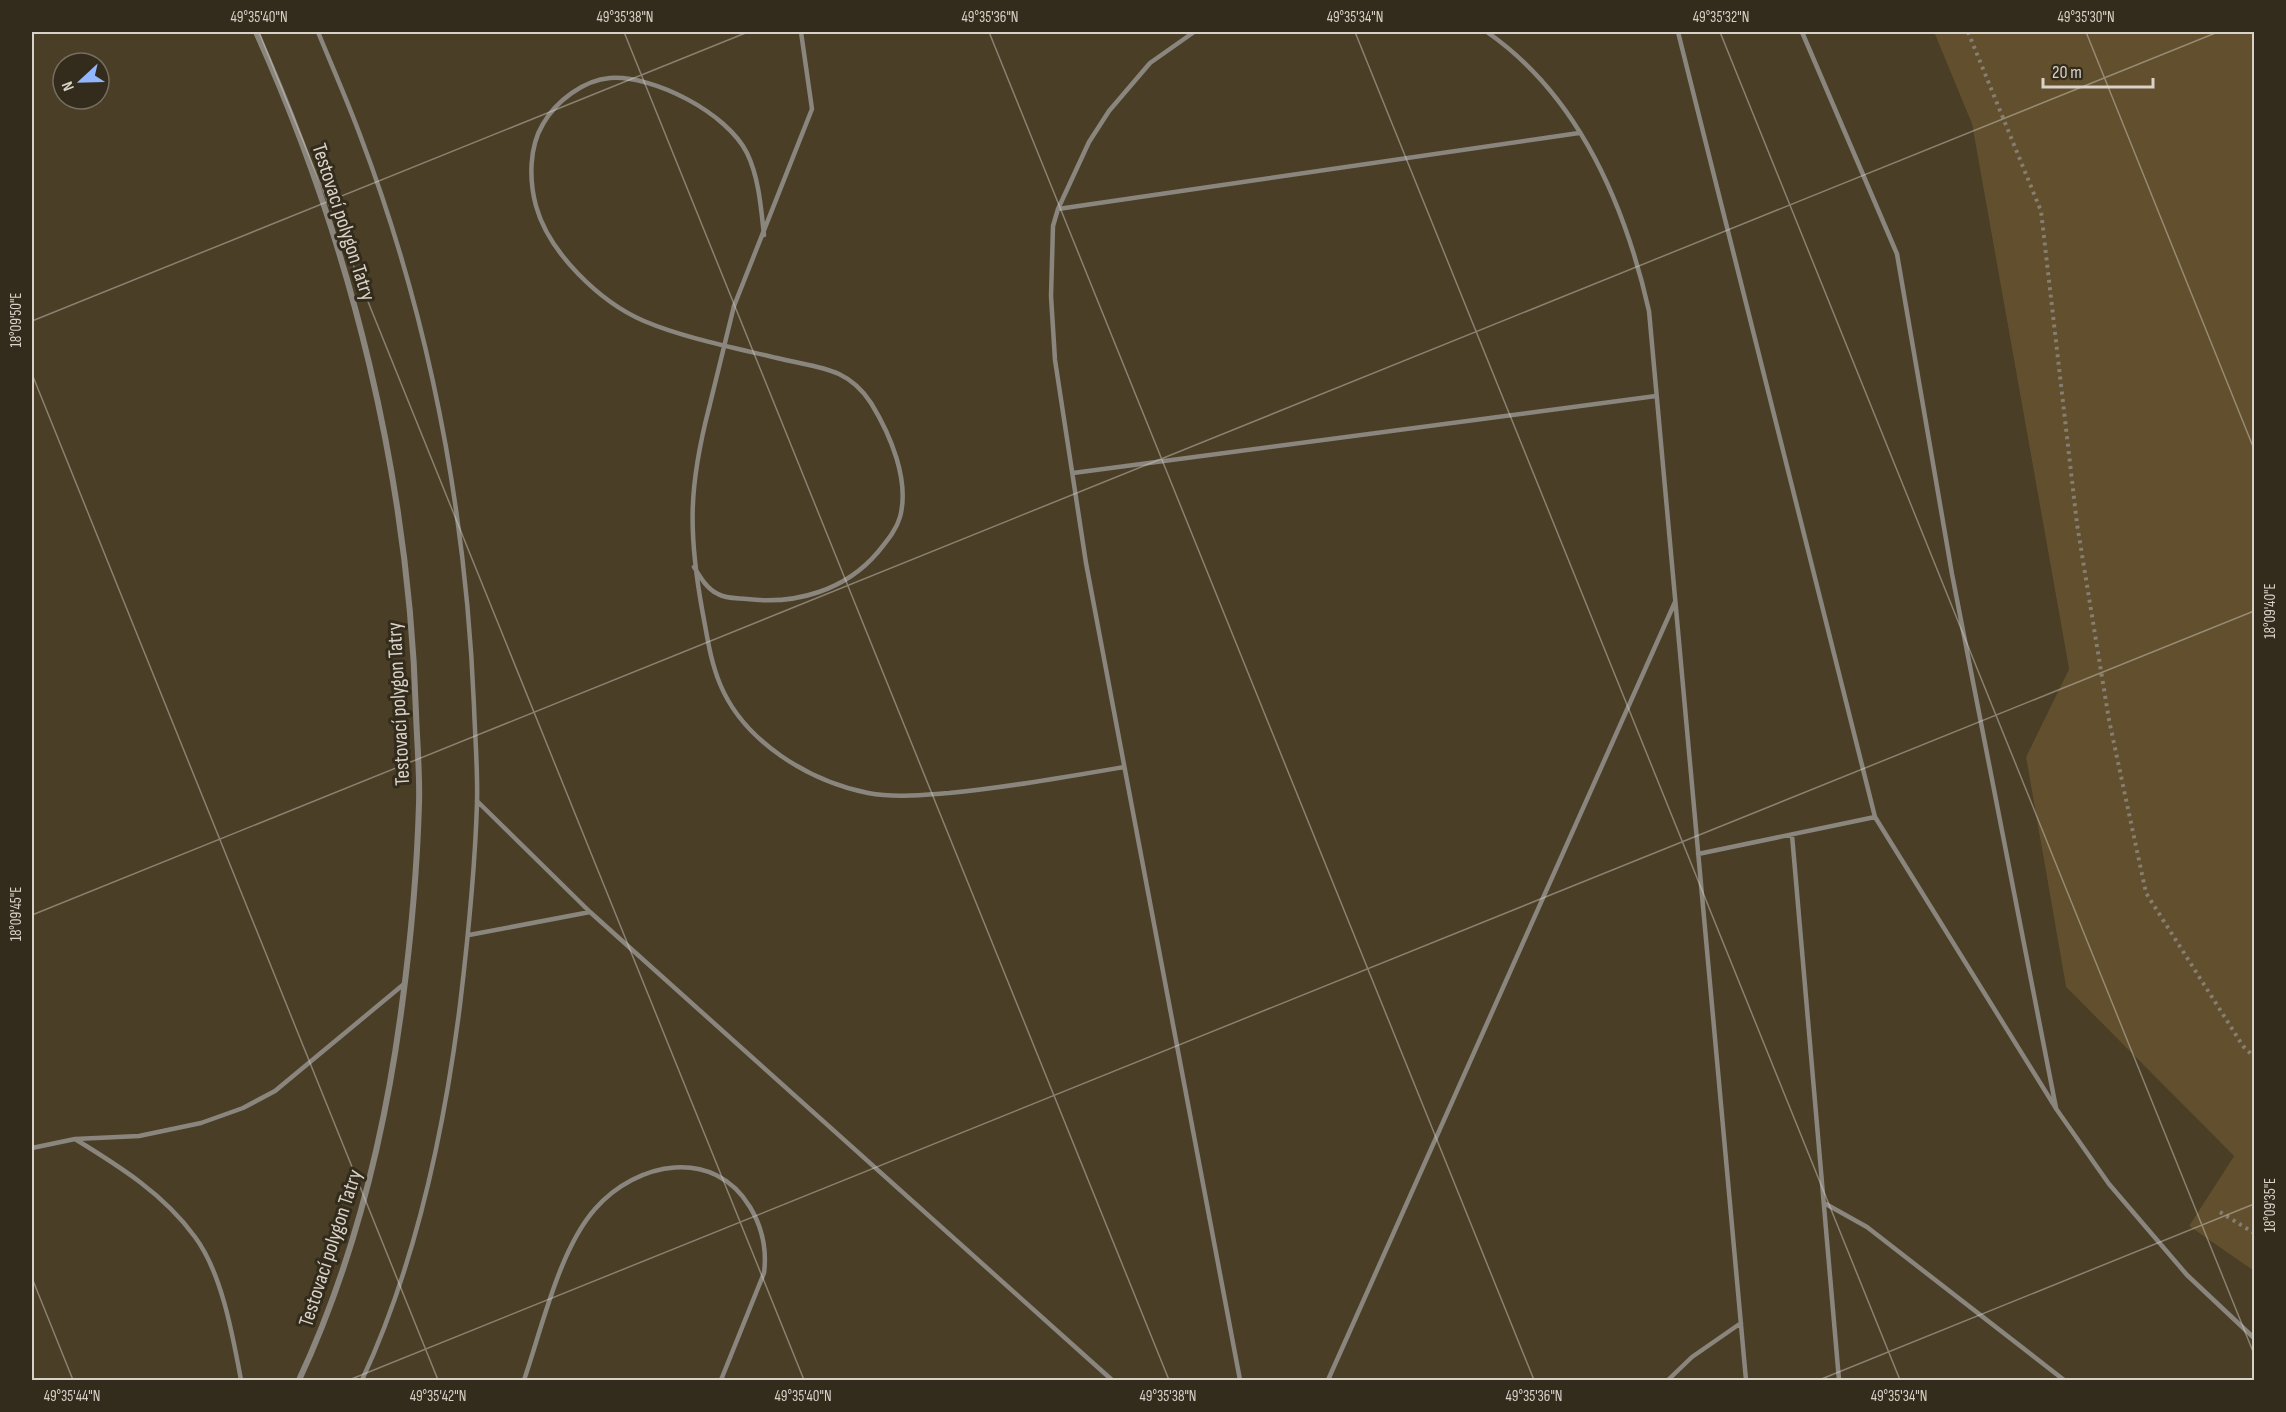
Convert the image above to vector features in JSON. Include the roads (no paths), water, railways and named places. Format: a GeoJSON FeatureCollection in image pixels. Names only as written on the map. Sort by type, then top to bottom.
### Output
{"type":"FeatureCollection","features":[{"type":"Feature","properties":{"kind":"street","name":"Testovací polygon Tatry"},"geometry":{"type":"LineString","coordinates":[[256,32],[307,156],[348,282],[381,411],[403,537],[415,670],[420,800],[412,930],[396,1052],[366,1200],[319,1338],[299,1380]]}},
{"type":"Feature","properties":{"kind":"lane"},"geometry":{"type":"LineString","coordinates":[[318,32],[365,147],[403,266],[437,399],[460,530],[472,666],[477,801],[469,935],[453,1062],[422,1215],[362,1380]]}},
{"type":"Feature","properties":{"kind":"lane"},"geometry":{"type":"LineString","coordinates":[[801,32],[812,109],[764,236],[734,306],[700,441],[691,501],[694,567],[711,659],[721,686],[734,708],[755,734],[777,753],[836,784],[868,793],[902,797],[1015,787],[1124,767]]}},
{"type":"Feature","properties":{"kind":"lane"},"geometry":{"type":"LineString","coordinates":[[1194,32],[1150,63],[1109,111],[1089,142],[1058,209],[1052,244],[1051,296],[1055,360],[1086,563],[1240,1380]]}},
{"type":"Feature","properties":{"kind":"lane"},"geometry":{"type":"LineString","coordinates":[[1487,32],[1530,67],[1579,133],[1609,186],[1631,242],[1649,311],[1746,1380]]}},
{"type":"Feature","properties":{"kind":"lane"},"geometry":{"type":"LineString","coordinates":[[1678,32],[1875,817],[2057,1110],[2109,1184],[2153,1238],[2216,1305],[2254,1338]]}},
{"type":"Feature","properties":{"kind":"lane"},"geometry":{"type":"LineString","coordinates":[[1802,32],[1897,254],[1952,574],[2057,1110]]}},
{"type":"Feature","properties":{"kind":"lane"},"geometry":{"type":"LineString","coordinates":[[694,567],[701,578],[718,594],[756,600],[803,597],[847,580],[869,562],[888,540],[900,519],[902,493],[893,447],[869,401],[849,377],[648,323],[620,307],[593,286],[554,247],[539,217],[534,198],[532,165],[538,132],[554,109],[584,86],[600,79],[623,77],[648,81],[699,107],[741,143],[754,174],[764,236]]}},
{"type":"Feature","properties":{"kind":"lane"},"geometry":{"type":"LineString","coordinates":[[1058,209],[1579,133]]}},
{"type":"Feature","properties":{"kind":"lane"},"geometry":{"type":"LineString","coordinates":[[1073,473],[1656,396]]}},
{"type":"Feature","properties":{"kind":"lane"},"geometry":{"type":"LineString","coordinates":[[1328,1380],[1675,601]]}},
{"type":"Feature","properties":{"kind":"lane"},"geometry":{"type":"LineString","coordinates":[[477,801],[590,912],[1112,1380]]}},
{"type":"Feature","properties":{"kind":"lane"},"geometry":{"type":"LineString","coordinates":[[1698,854],[1875,817]]}},
{"type":"Feature","properties":{"kind":"lane"},"geometry":{"type":"LineString","coordinates":[[1792,835],[1839,1380]]}},
{"type":"Feature","properties":{"kind":"lane"},"geometry":{"type":"LineString","coordinates":[[469,935],[590,912]]}},
{"type":"Feature","properties":{"kind":"lane"},"geometry":{"type":"LineString","coordinates":[[32,1148],[75,1139],[139,1136],[201,1123],[243,1108],[275,1091],[405,983]]}},
{"type":"Feature","properties":{"kind":"lane"},"geometry":{"type":"LineString","coordinates":[[75,1139],[127,1170],[173,1212],[196,1238],[214,1275],[233,1337],[241,1380]]}},
{"type":"Feature","properties":{"kind":"lane"},"geometry":{"type":"LineString","coordinates":[[524,1380],[568,1250],[580,1227],[618,1188],[644,1176],[681,1167],[705,1169],[720,1175],[733,1186],[757,1219],[763,1238],[766,1259],[764,1273],[721,1380]]}},
{"type":"Feature","properties":{"kind":"lane"},"geometry":{"type":"LineString","coordinates":[[1824,1203],[1867,1227],[2064,1380]]}},
{"type":"Feature","properties":{"kind":"lane"},"geometry":{"type":"LineString","coordinates":[[1668,1380],[1692,1357],[1741,1323]]}}]}
